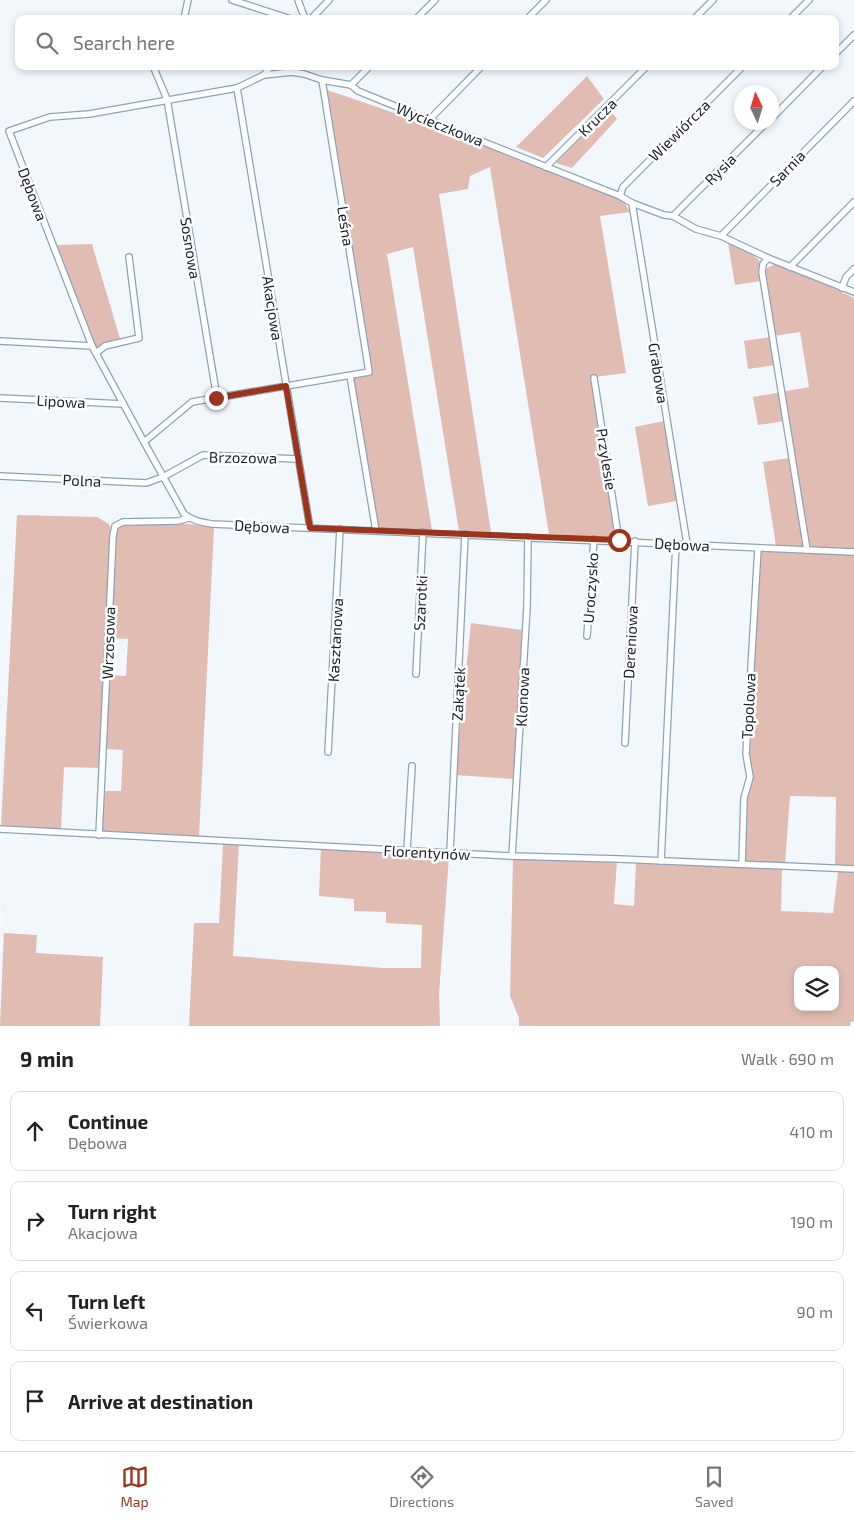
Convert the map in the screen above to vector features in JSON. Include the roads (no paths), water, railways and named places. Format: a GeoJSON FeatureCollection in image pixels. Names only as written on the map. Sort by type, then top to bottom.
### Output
{"type":"FeatureCollection","features":[{"type":"Feature","properties":{"kind":"street"},"geometry":{"type":"LineString","coordinates":[[185,15],[188,0]]}},
{"type":"Feature","properties":{"kind":"street"},"geometry":{"type":"LineString","coordinates":[[232,0],[279,15]]}},
{"type":"Feature","properties":{"kind":"street"},"geometry":{"type":"LineString","coordinates":[[298,0],[304,15]]}},
{"type":"Feature","properties":{"kind":"street"},"geometry":{"type":"LineString","coordinates":[[315,15],[329,0]]}},
{"type":"Feature","properties":{"kind":"street"},"geometry":{"type":"LineString","coordinates":[[420,15],[434,0]]}},
{"type":"Feature","properties":{"kind":"street"},"geometry":{"type":"LineString","coordinates":[[531,15],[546,0]]}},
{"type":"Feature","properties":{"kind":"street"},"geometry":{"type":"LineString","coordinates":[[698,15],[712,0]]}},
{"type":"Feature","properties":{"kind":"street"},"geometry":{"type":"LineString","coordinates":[[794,15],[809,0]]}},
{"type":"Feature","properties":{"kind":"street"},"geometry":{"type":"LineString","coordinates":[[839,50],[854,35]]}},
{"type":"Feature","properties":{"kind":"street","name":"Sosnowa"},"geometry":{"type":"LineString","coordinates":[[155,70],[167,99],[216,398]]}},
{"type":"Feature","properties":{"kind":"street"},"geometry":{"type":"LineString","coordinates":[[264,75],[267,70]]}},
{"type":"Feature","properties":{"kind":"street"},"geometry":{"type":"LineString","coordinates":[[351,86],[366,70]]}},
{"type":"Feature","properties":{"kind":"street"},"geometry":{"type":"LineString","coordinates":[[429,120],[478,70]]}},
{"type":"Feature","properties":{"kind":"street","name":"Krucza"},"geometry":{"type":"LineString","coordinates":[[546,167],[643,70]]}},
{"type":"Feature","properties":{"kind":"street","name":"Wiewiórcza"},"geometry":{"type":"LineString","coordinates":[[620,196],[623,187],[739,70]]}},
{"type":"Feature","properties":{"kind":"street"},"geometry":{"type":"LineString","coordinates":[[779,111],[819,70]]}},
{"type":"Feature","properties":{"kind":"street","name":"Wycieczkowa"},"geometry":{"type":"LineString","coordinates":[[9,131],[50,118],[89,114],[237,88],[264,75],[292,72],[304,74],[351,86],[358,91],[620,196],[632,203],[664,215],[673,216],[696,229],[721,236],[768,258],[854,292]]}},
{"type":"Feature","properties":{"kind":"street","name":"Leśna"},"geometry":{"type":"LineString","coordinates":[[322,80],[369,372],[350,376]]}},
{"type":"Feature","properties":{"kind":"street","name":"Akacjowa"},"geometry":{"type":"LineString","coordinates":[[237,88],[310,528]]}},
{"type":"Feature","properties":{"kind":"street","name":"Sarnia"},"geometry":{"type":"LineString","coordinates":[[721,236],[854,101]]}},
{"type":"Feature","properties":{"kind":"street","name":"Rysia"},"geometry":{"type":"LineString","coordinates":[[673,216],[759,130]]}},
{"type":"Feature","properties":{"kind":"street","name":"Dębowa"},"geometry":{"type":"LineString","coordinates":[[9,131],[92,346],[184,514],[198,522],[854,552]]}},
{"type":"Feature","properties":{"kind":"street"},"geometry":{"type":"LineString","coordinates":[[790,267],[854,202]]}},
{"type":"Feature","properties":{"kind":"street","name":"Grabowa"},"geometry":{"type":"LineString","coordinates":[[632,203],[687,544]]}},
{"type":"Feature","properties":{"kind":"street"},"geometry":{"type":"LineString","coordinates":[[96,353],[105,346],[139,338],[129,257]]}},
{"type":"Feature","properties":{"kind":"street"},"geometry":{"type":"LineString","coordinates":[[768,258],[763,264],[762,272],[807,550]]}},
{"type":"Feature","properties":{"kind":"street"},"geometry":{"type":"LineString","coordinates":[[842,288],[846,277],[854,269]]}},
{"type":"Feature","properties":{"kind":"street"},"geometry":{"type":"LineString","coordinates":[[0,340],[92,346]]}},
{"type":"Feature","properties":{"kind":"street"},"geometry":{"type":"LineString","coordinates":[[144,442],[192,402],[350,376],[376,531]]}},
{"type":"Feature","properties":{"kind":"street","name":"Przylesie"},"geometry":{"type":"LineString","coordinates":[[594,378],[619,540]]}},
{"type":"Feature","properties":{"kind":"street","name":"Lipowa"},"geometry":{"type":"LineString","coordinates":[[0,398],[123,404]]}},
{"type":"Feature","properties":{"kind":"street","name":"Brzozowa"},"geometry":{"type":"LineString","coordinates":[[163,477],[203,455],[298,459]]}},
{"type":"Feature","properties":{"kind":"street","name":"Polna"},"geometry":{"type":"LineString","coordinates":[[0,476],[146,483],[163,477]]}},
{"type":"Feature","properties":{"kind":"street","name":"Wrzosowa"},"geometry":{"type":"LineString","coordinates":[[99,835],[112,554],[115,526],[123,522],[178,521],[190,518]]}},
{"type":"Feature","properties":{"kind":"street","name":"Kasztanowa"},"geometry":{"type":"LineString","coordinates":[[328,752],[340,529]]}},
{"type":"Feature","properties":{"kind":"street","name":"Szarotki"},"geometry":{"type":"LineString","coordinates":[[416,674],[423,532]]}},
{"type":"Feature","properties":{"kind":"street","name":"Zakątek"},"geometry":{"type":"LineString","coordinates":[[450,853],[465,534]]}},
{"type":"Feature","properties":{"kind":"street","name":"Klonowa"},"geometry":{"type":"LineString","coordinates":[[512,856],[527,607],[528,537]]}},
{"type":"Feature","properties":{"kind":"street","name":"Uroczysko"},"geometry":{"type":"LineString","coordinates":[[587,636],[594,539]]}},
{"type":"Feature","properties":{"kind":"street","name":"Dereniowa"},"geometry":{"type":"LineString","coordinates":[[625,743],[635,541]]}},
{"type":"Feature","properties":{"kind":"street"},"geometry":{"type":"LineString","coordinates":[[661,861],[676,544]]}},
{"type":"Feature","properties":{"kind":"street","name":"Topolowa"},"geometry":{"type":"LineString","coordinates":[[742,864],[744,798],[750,777],[746,754],[758,548]]}},
{"type":"Feature","properties":{"kind":"street"},"geometry":{"type":"LineString","coordinates":[[407,850],[412,766]]}},
{"type":"Feature","properties":{"kind":"street","name":"Florentynów"},"geometry":{"type":"LineString","coordinates":[[0,829],[512,856],[854,869]]}}]}
